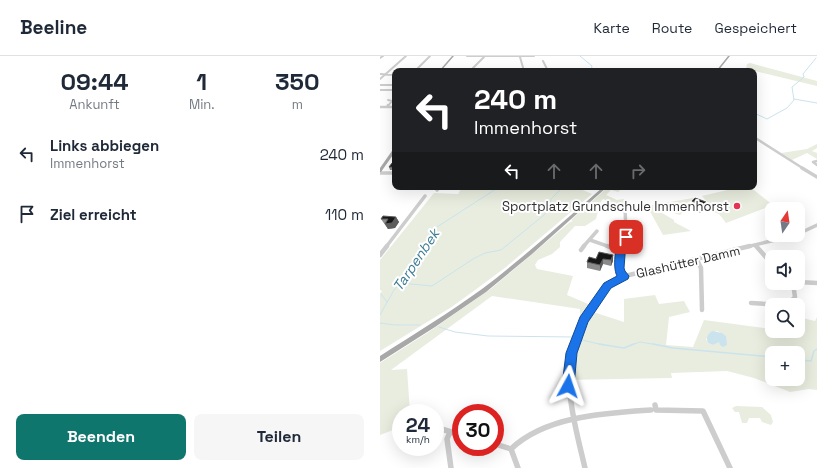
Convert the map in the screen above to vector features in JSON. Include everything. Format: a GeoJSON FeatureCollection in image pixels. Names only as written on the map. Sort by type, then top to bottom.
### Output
{"type":"FeatureCollection","features":[{"type":"Feature","properties":{"kind":"main road"},"geometry":{"type":"LineString","coordinates":[[443,68],[453,56]]}},
{"type":"Feature","properties":{"kind":"main road"},"geometry":{"type":"LineString","coordinates":[[719,68],[729,56]]}},
{"type":"Feature","properties":{"kind":"main road"},"geometry":{"type":"LineString","coordinates":[[380,172],[392,154]]}},
{"type":"Feature","properties":{"kind":"main road"},"geometry":{"type":"LineString","coordinates":[[380,359],[441,320],[484,290],[537,247],[602,190]]}},
{"type":"Feature","properties":{"kind":"street"},"geometry":{"type":"LineString","coordinates":[[380,79],[406,56]]}},
{"type":"Feature","properties":{"kind":"street"},"geometry":{"type":"LineString","coordinates":[[418,68],[430,56]]}},
{"type":"Feature","properties":{"kind":"street"},"geometry":{"type":"LineString","coordinates":[[467,56],[533,56],[534,60]]}},
{"type":"Feature","properties":{"kind":"street"},"geometry":{"type":"LineString","coordinates":[[473,68],[484,57]]}},
{"type":"Feature","properties":{"kind":"street"},"geometry":{"type":"LineString","coordinates":[[520,57],[523,68]]}},
{"type":"Feature","properties":{"kind":"street"},"geometry":{"type":"LineString","coordinates":[[544,61],[546,68]]}},
{"type":"Feature","properties":{"kind":"street"},"geometry":{"type":"LineString","coordinates":[[380,74],[392,75]]}},
{"type":"Feature","properties":{"kind":"street"},"geometry":{"type":"LineString","coordinates":[[380,85],[392,85]]}},
{"type":"Feature","properties":{"kind":"street"},"geometry":{"type":"LineString","coordinates":[[380,90],[392,90]]}},
{"type":"Feature","properties":{"kind":"street"},"geometry":{"type":"LineString","coordinates":[[387,107],[392,101],[388,100]]}},
{"type":"Feature","properties":{"kind":"street"},"geometry":{"type":"LineString","coordinates":[[380,107],[392,107]]}},
{"type":"Feature","properties":{"kind":"street"},"geometry":{"type":"LineString","coordinates":[[757,139],[817,178]]}},
{"type":"Feature","properties":{"kind":"street"},"geometry":{"type":"LineString","coordinates":[[817,161],[813,162],[817,165]]}},
{"type":"Feature","properties":{"kind":"street"},"geometry":{"type":"LineString","coordinates":[[380,172],[392,173]]}},
{"type":"Feature","properties":{"kind":"street"},"geometry":{"type":"LineString","coordinates":[[380,255],[425,196]]}},
{"type":"Feature","properties":{"kind":"street"},"geometry":{"type":"LineString","coordinates":[[625,205],[626,237],[622,242],[620,273],[625,276]]}},
{"type":"Feature","properties":{"kind":"street","name":"Glashütter Damm"},"geometry":{"type":"LineString","coordinates":[[805,231],[817,225]]}},
{"type":"Feature","properties":{"kind":"street"},"geometry":{"type":"LineString","coordinates":[[581,250],[597,231]]}},
{"type":"Feature","properties":{"kind":"street"},"geometry":{"type":"LineString","coordinates":[[590,240],[621,251]]}},
{"type":"Feature","properties":{"kind":"street","name":"Glashütter Damm"},"geometry":{"type":"LineString","coordinates":[[585,468],[568,386],[572,353],[576,336],[583,320],[607,285],[625,276],[771,242]]}},
{"type":"Feature","properties":{"kind":"street"},"geometry":{"type":"LineString","coordinates":[[756,246],[765,256]]}},
{"type":"Feature","properties":{"kind":"street"},"geometry":{"type":"LineString","coordinates":[[697,260],[701,268],[702,310]]}},
{"type":"Feature","properties":{"kind":"street"},"geometry":{"type":"LineString","coordinates":[[805,282],[817,282]]}},
{"type":"Feature","properties":{"kind":"street"},"geometry":{"type":"LineString","coordinates":[[751,303],[759,302],[783,305],[788,304],[795,297],[794,290]]}},
{"type":"Feature","properties":{"kind":"street"},"geometry":{"type":"LineString","coordinates":[[511,449],[527,436],[574,420],[602,413],[653,408],[656,410],[703,411],[730,468]]}},
{"type":"Feature","properties":{"kind":"street"},"geometry":{"type":"LineString","coordinates":[[444,430],[450,432],[447,439],[451,468]]}},
{"type":"Feature","properties":{"kind":"street"},"geometry":{"type":"LineString","coordinates":[[504,447],[511,449]]}},
{"type":"Feature","properties":{"kind":"street"},"geometry":{"type":"LineString","coordinates":[[511,449],[518,468]]}},
{"type":"Feature","properties":{"kind":"shaded area"},"geometry":{"type":"Polygon","coordinates":[[[750,63],[817,81],[817,86],[757,72],[757,68],[746,68],[747,64],[750,63]]]}},
{"type":"Feature","properties":{"kind":"shaded area"},"geometry":{"type":"Polygon","coordinates":[[[817,144],[817,148],[812,151],[817,153],[817,159],[807,153],[792,160],[781,153],[807,149],[817,144]]]}},
{"type":"Feature","properties":{"kind":"shaded area"},"geometry":{"type":"Polygon","coordinates":[[[460,190],[583,190],[592,194],[506,267],[471,293],[450,308],[380,351],[380,294],[382,291],[380,290],[380,260],[434,193],[458,194],[460,190]]]}},
{"type":"Feature","properties":{"kind":"shaded area"},"geometry":{"type":"Polygon","coordinates":[[[605,190],[611,190],[606,195],[617,200],[624,199],[621,206],[603,199],[600,203],[596,219],[585,226],[575,226],[560,242],[560,247],[552,254],[538,260],[535,265],[537,269],[573,276],[567,295],[593,306],[590,311],[624,322],[624,299],[655,295],[659,304],[684,301],[690,312],[669,317],[666,345],[693,347],[704,320],[765,328],[765,338],[805,338],[805,319],[815,321],[817,317],[817,390],[809,389],[790,392],[775,386],[805,386],[805,346],[765,346],[765,382],[727,371],[671,373],[672,378],[564,380],[568,346],[580,319],[580,309],[492,296],[391,370],[407,369],[409,404],[392,404],[392,430],[380,435],[380,363],[427,333],[492,288],[573,221],[571,220],[605,190]],[[717,331],[706,339],[708,343],[713,345],[726,336],[717,331]]]}},
{"type":"Feature","properties":{"kind":"shaded area","name":"Sportplatz Grundschule Immenhorst"},"geometry":{"type":"Polygon","coordinates":[[[727,190],[754,190],[769,202],[765,202],[765,208],[726,223],[719,214],[703,208],[707,202],[702,196],[727,190]]]}},
{"type":"Feature","properties":{"kind":"shaded area"},"geometry":{"type":"Polygon","coordinates":[[[693,198],[695,199],[688,203],[691,204],[688,207],[678,204],[675,207],[684,211],[680,215],[665,210],[662,213],[674,220],[674,222],[691,231],[663,235],[647,206],[693,198]]]}},
{"type":"Feature","properties":{"kind":"shaded area"},"geometry":{"type":"Polygon","coordinates":[[[736,406],[762,407],[771,415],[773,422],[771,425],[762,422],[760,418],[749,418],[747,423],[742,423],[739,412],[735,412],[732,408],[736,406]]]}},
{"type":"Feature","properties":{"kind":"water"},"geometry":{"type":"Polygon","coordinates":[[[712,331],[722,333],[726,336],[727,345],[723,347],[719,342],[713,345],[708,343],[707,336],[712,331]]]}},
{"type":"Feature","properties":{"kind":"building"},"geometry":{"type":"Polygon","coordinates":[[[695,198],[706,202],[701,208],[703,209],[701,212],[692,208],[696,202],[692,201],[695,198]]]}},
{"type":"Feature","properties":{"kind":"building"},"geometry":{"type":"Polygon","coordinates":[[[383,216],[396,217],[392,223],[385,224],[388,219],[381,219],[383,216]]]}},
{"type":"Feature","properties":{"kind":"building"},"geometry":{"type":"Polygon","coordinates":[[[599,252],[613,255],[611,260],[603,259],[600,265],[587,262],[589,257],[596,259],[599,252]]]}},
{"type":"Feature","properties":{"kind":"waterway","name":"Tarpenbek"},"geometry":{"type":"LineString","coordinates":[[580,56],[592,66],[592,68]]}},
{"type":"Feature","properties":{"kind":"waterway"},"geometry":{"type":"LineString","coordinates":[[757,114],[767,119],[787,108],[794,100],[792,87],[804,77],[803,74],[816,58]]}},
{"type":"Feature","properties":{"kind":"waterway"},"geometry":{"type":"LineString","coordinates":[[794,99],[817,103]]}},
{"type":"Feature","properties":{"kind":"waterway","name":"Tarpenbek"},"geometry":{"type":"LineString","coordinates":[[380,315],[394,290],[407,274],[430,234],[437,227],[494,190]]}},
{"type":"Feature","properties":{"kind":"waterway"},"geometry":{"type":"LineString","coordinates":[[400,283],[432,286],[473,259],[485,253],[501,250],[544,215],[549,208],[551,199],[560,190]]}},
{"type":"Feature","properties":{"kind":"waterway"},"geometry":{"type":"LineString","coordinates":[[381,294],[387,302]]}},
{"type":"Feature","properties":{"kind":"waterway"},"geometry":{"type":"LineString","coordinates":[[380,323],[395,325],[420,325]]}},
{"type":"Feature","properties":{"kind":"waterway"},"geometry":{"type":"LineString","coordinates":[[439,327],[455,332],[488,336],[574,337]]}},
{"type":"Feature","properties":{"kind":"waterway"},"geometry":{"type":"LineString","coordinates":[[578,339],[603,345]]}},
{"type":"Feature","properties":{"kind":"waterway"},"geometry":{"type":"LineString","coordinates":[[634,344],[640,342],[658,345]]}},
{"type":"Feature","properties":{"kind":"waterway"},"geometry":{"type":"LineString","coordinates":[[599,344],[624,348],[634,344]]}},
{"type":"Feature","properties":{"kind":"waterway"},"geometry":{"type":"LineString","coordinates":[[653,344],[658,345]]}},
{"type":"Feature","properties":{"kind":"waterway"},"geometry":{"type":"LineString","coordinates":[[658,345],[673,348],[765,356]]}},
{"type":"Feature","properties":{"kind":"waterway"},"geometry":{"type":"LineString","coordinates":[[805,361],[811,361],[814,351],[817,349]]}},
{"type":"Feature","properties":{"kind":"place","name":"Sportplatz Grundschule Immenhorst"},"geometry":{"type":"Point","coordinates":[737,206]}},
{"type":"Feature","properties":{"kind":"route"},"geometry":{"type":"LineString","coordinates":[[568,386],[572,353],[576,336],[583,320],[607,285],[625,276],[620,273],[620,268],[622,242],[626,237]]}}]}
